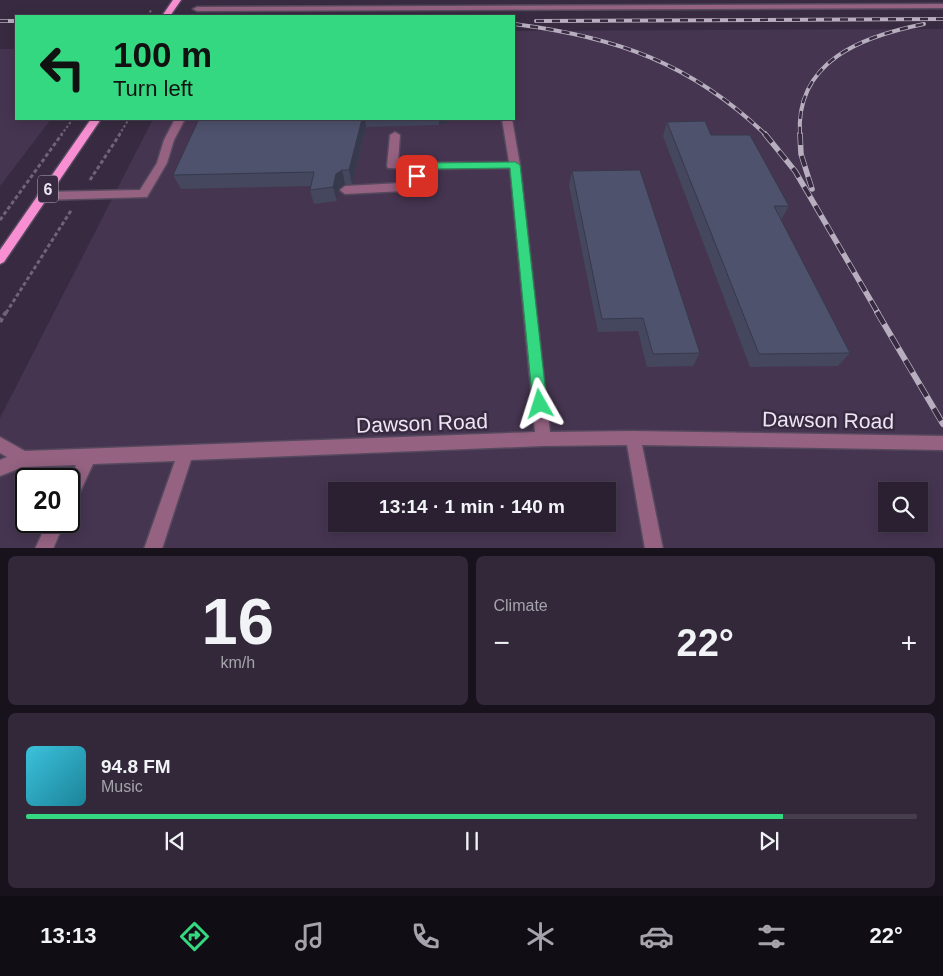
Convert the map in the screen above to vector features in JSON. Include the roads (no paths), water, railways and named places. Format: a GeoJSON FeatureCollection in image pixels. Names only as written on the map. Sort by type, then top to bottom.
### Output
{"type":"FeatureCollection","features":[{"type":"Feature","properties":{"kind":"main road"},"geometry":{"type":"LineString","coordinates":[[167,15],[177,0]]}},
{"type":"Feature","properties":{"kind":"main road","name":"6"},"geometry":{"type":"LineString","coordinates":[[0,259],[95,120]]}},
{"type":"Feature","properties":{"kind":"street"},"geometry":{"type":"LineString","coordinates":[[196,9],[943,6]]}},
{"type":"Feature","properties":{"kind":"street"},"geometry":{"type":"LineString","coordinates":[[43,196],[144,194],[162,163],[169,140],[179,120]]}},
{"type":"Feature","properties":{"kind":"street"},"geometry":{"type":"LineString","coordinates":[[507,120],[515,165],[543,439]]}},
{"type":"Feature","properties":{"kind":"street"},"geometry":{"type":"LineString","coordinates":[[395,135],[392,166],[515,165]]}},
{"type":"Feature","properties":{"kind":"street"},"geometry":{"type":"LineString","coordinates":[[345,190],[404,187],[431,166]]}},
{"type":"Feature","properties":{"kind":"street"},"geometry":{"type":"LineString","coordinates":[[633,438],[654,548]]}},
{"type":"Feature","properties":{"kind":"street","name":"Dawson Road"},"geometry":{"type":"LineString","coordinates":[[0,468],[23,459],[543,439],[633,438],[943,443]]}},
{"type":"Feature","properties":{"kind":"street"},"geometry":{"type":"LineString","coordinates":[[0,444],[23,459]]}},
{"type":"Feature","properties":{"kind":"street"},"geometry":{"type":"LineString","coordinates":[[153,548],[186,453]]}},
{"type":"Feature","properties":{"kind":"street"},"geometry":{"type":"LineString","coordinates":[[80,474],[88,457]]}},
{"type":"Feature","properties":{"kind":"street"},"geometry":{"type":"LineString","coordinates":[[44,548],[51,533]]}},
{"type":"Feature","properties":{"kind":"railway"},"geometry":{"type":"LineString","coordinates":[[536,21],[943,19]]}},
{"type":"Feature","properties":{"kind":"railway"},"geometry":{"type":"LineString","coordinates":[[0,21],[15,21]]}},
{"type":"Feature","properties":{"kind":"railway"},"geometry":{"type":"LineString","coordinates":[[515,24],[586,37],[650,57],[709,89],[738,110],[765,134]]}},
{"type":"Feature","properties":{"kind":"railway"},"geometry":{"type":"LineString","coordinates":[[800,134],[801,109],[809,88],[821,70],[838,56],[857,45],[901,29],[924,24]]}},
{"type":"Feature","properties":{"kind":"railway"},"geometry":{"type":"LineString","coordinates":[[765,134],[795,171],[878,313]]}},
{"type":"Feature","properties":{"kind":"railway"},"geometry":{"type":"LineString","coordinates":[[800,134],[801,154],[812,189]]}},
{"type":"Feature","properties":{"kind":"railway"},"geometry":{"type":"LineString","coordinates":[[877,312],[943,424]]}}]}
